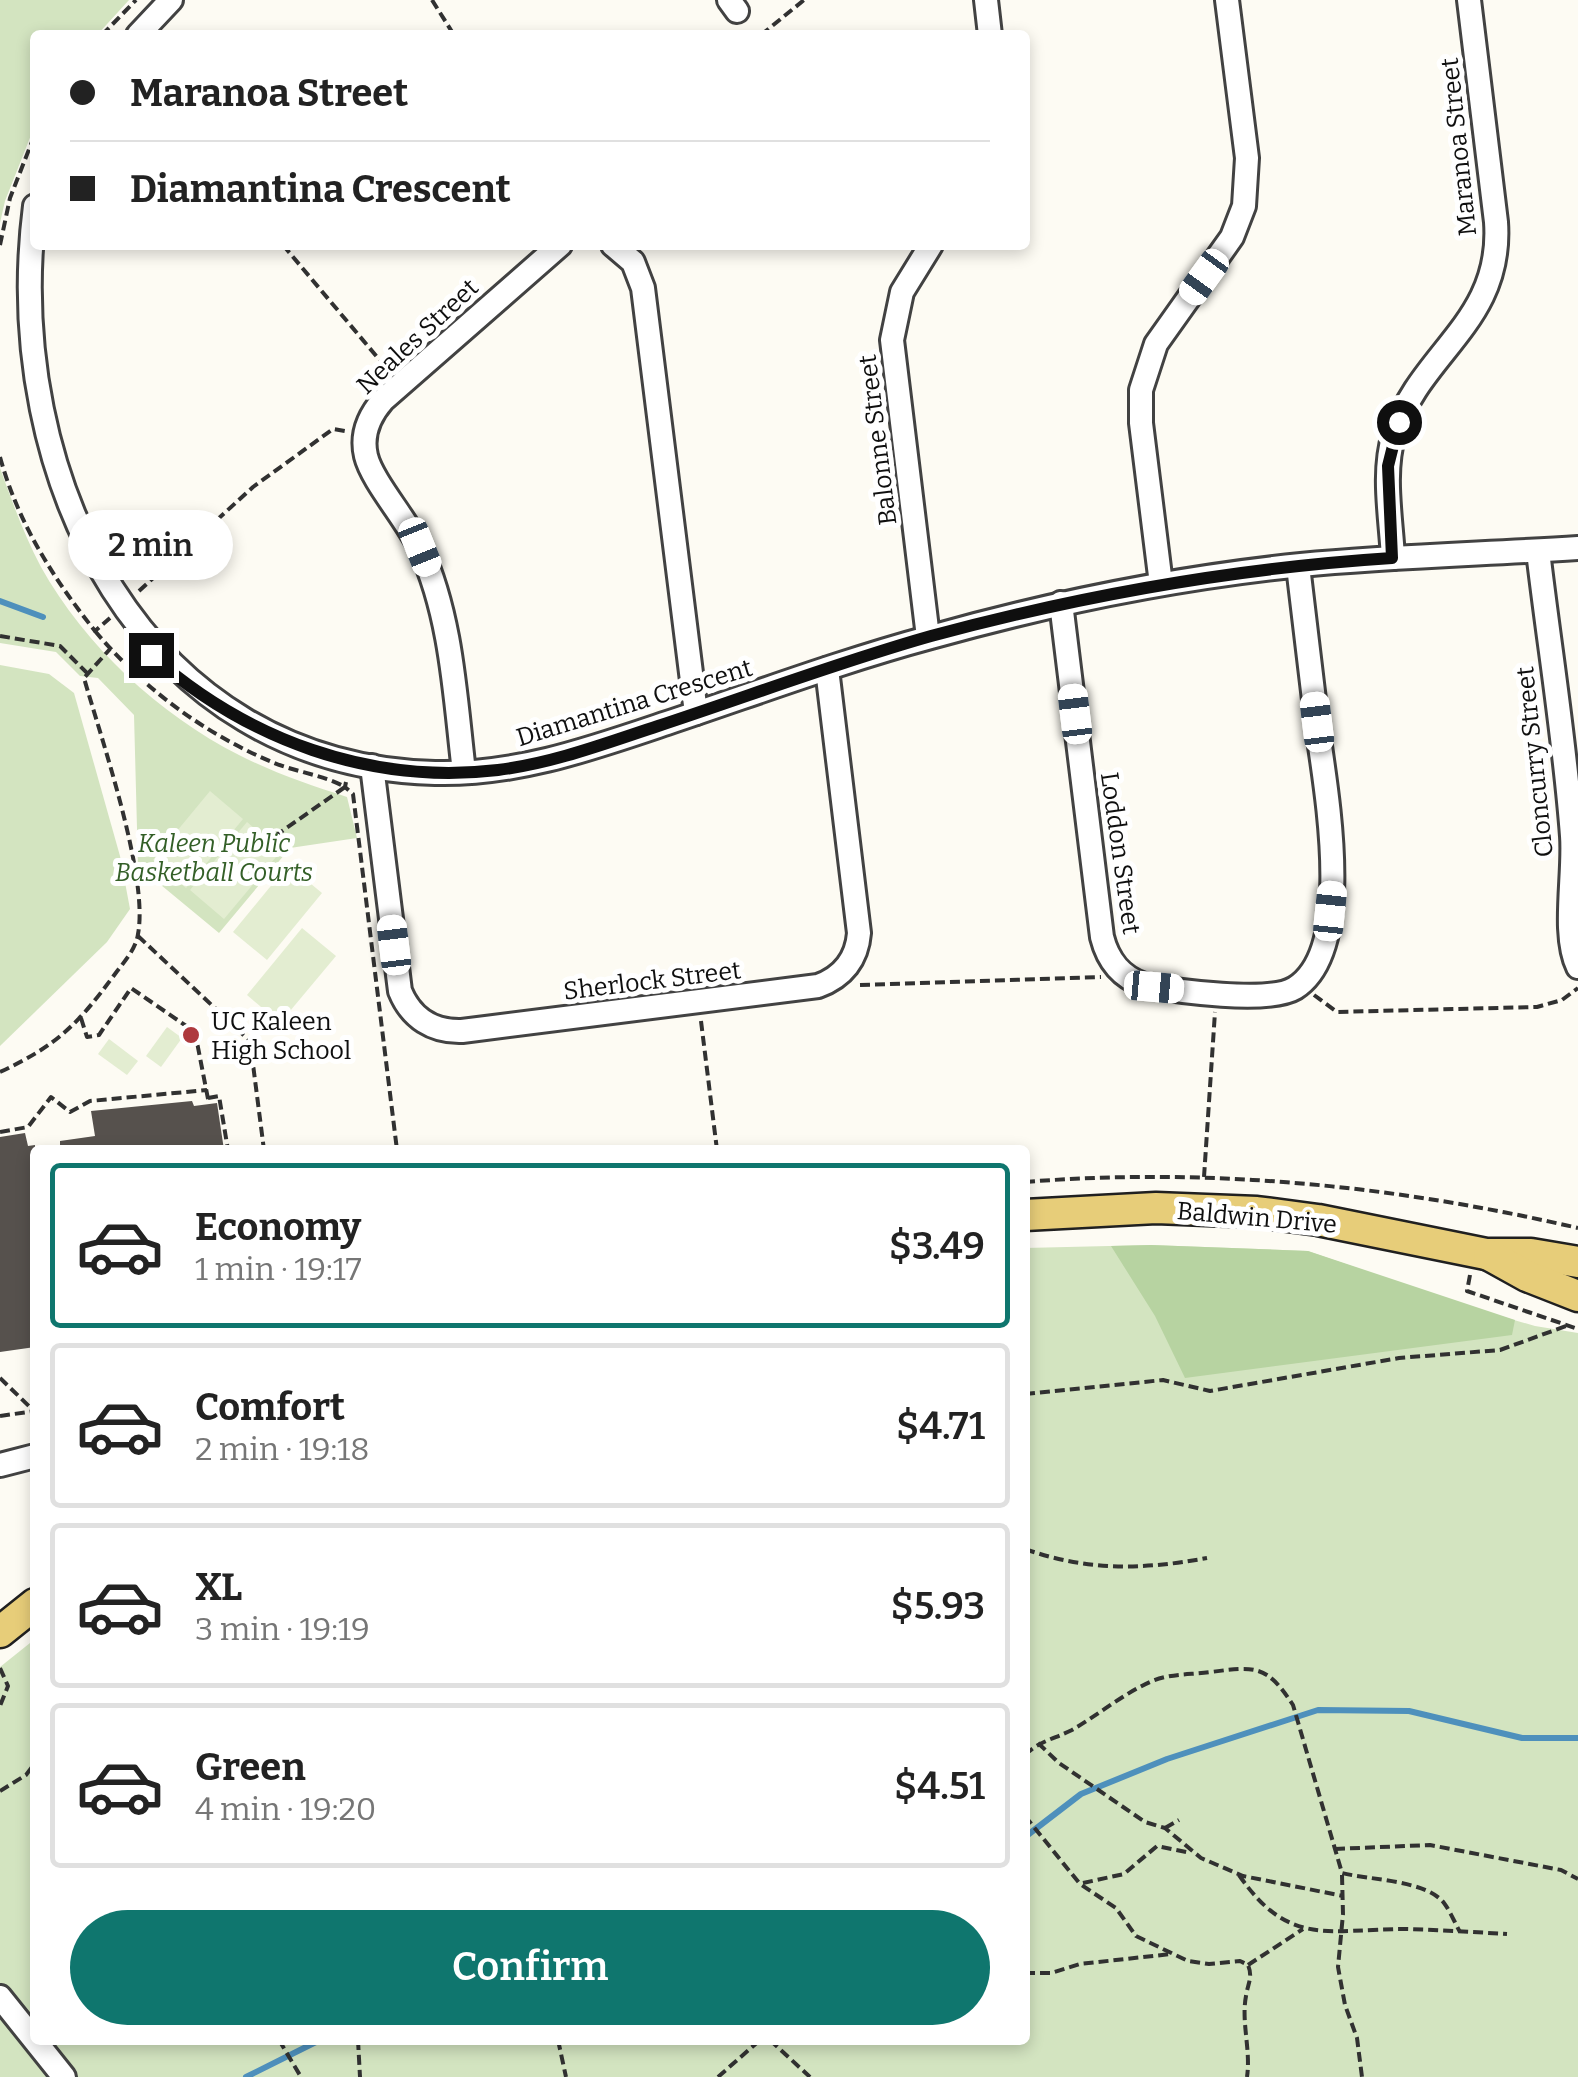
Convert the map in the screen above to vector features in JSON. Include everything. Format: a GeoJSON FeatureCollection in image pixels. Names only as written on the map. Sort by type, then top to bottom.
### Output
{"type":"FeatureCollection","features":[{"type":"Feature","properties":{"kind":"main road","name":"Baldwin Drive"},"geometry":{"type":"LineString","coordinates":[[1030,1214],[1156,1208],[1257,1212],[1480,1252],[1531,1254],[1578,1262]]}},
{"type":"Feature","properties":{"kind":"main road","name":"Baldwin Drive"},"geometry":{"type":"LineString","coordinates":[[1480,1252],[1578,1296]]}},
{"type":"Feature","properties":{"kind":"main road"},"geometry":{"type":"LineString","coordinates":[[0,1632],[30,1608]]}},
{"type":"Feature","properties":{"kind":"street"},"geometry":{"type":"LineString","coordinates":[[143,30],[171,0]]}},
{"type":"Feature","properties":{"kind":"street"},"geometry":{"type":"LineString","coordinates":[[986,0],[989,30]]}},
{"type":"Feature","properties":{"kind":"street"},"geometry":{"type":"LineString","coordinates":[[1161,584],[1141,423],[1141,390],[1156,344],[1232,237],[1244,206],[1247,158],[1227,0]]}},
{"type":"Feature","properties":{"kind":"street","name":"Maranoa Street"},"geometry":{"type":"LineString","coordinates":[[1392,558],[1388,466],[1394,436],[1413,396],[1481,301],[1496,254],[1496,222],[1469,0]]}},
{"type":"Feature","properties":{"kind":"street"},"geometry":{"type":"LineString","coordinates":[[23,427],[14,319],[30,226]]}},
{"type":"Feature","properties":{"kind":"street","name":"Neales Street"},"geometry":{"type":"LineString","coordinates":[[464,772],[439,598],[407,523],[371,471],[365,433],[377,407],[554,250]]}},
{"type":"Feature","properties":{"kind":"street"},"geometry":{"type":"LineString","coordinates":[[619,250],[633,262],[643,288],[696,714]]}},
{"type":"Feature","properties":{"kind":"street","name":"Balonne Street"},"geometry":{"type":"LineString","coordinates":[[928,250],[902,292],[892,340],[928,637]]}},
{"type":"Feature","properties":{"kind":"street","name":"Diamantina Crescent"},"geometry":{"type":"LineString","coordinates":[[45,502],[73,558],[113,615],[174,676],[226,712],[282,740],[361,764],[464,772],[556,759],[928,637],[1061,603],[1161,584],[1298,566],[1578,548]]}},
{"type":"Feature","properties":{"kind":"street","name":"Cloncurry Street"},"geometry":{"type":"LineString","coordinates":[[1538,551],[1570,809],[1570,940],[1578,967]]}},
{"type":"Feature","properties":{"kind":"street"},"geometry":{"type":"LineString","coordinates":[[1298,566],[1334,863],[1326,935],[1315,967],[1307,977]]}},
{"type":"Feature","properties":{"kind":"street","name":"Loddon Street"},"geometry":{"type":"LineString","coordinates":[[1061,603],[1102,937],[1108,956],[1119,971],[1144,985],[1278,995],[1307,977]]}},
{"type":"Feature","properties":{"kind":"street"},"geometry":{"type":"LineString","coordinates":[[828,669],[859,924],[856,951],[841,973]]}},
{"type":"Feature","properties":{"kind":"street","name":"Sherlock Street"},"geometry":{"type":"LineString","coordinates":[[361,764],[398,981],[404,1000],[424,1022],[442,1030],[462,1031],[818,986],[841,973]]}},
{"type":"Feature","properties":{"kind":"street"},"geometry":{"type":"LineString","coordinates":[[0,1465],[30,1457]]}},
{"type":"Feature","properties":{"kind":"street"},"geometry":{"type":"LineString","coordinates":[[0,1997],[30,2034]]}},
{"type":"Feature","properties":{"kind":"street"},"geometry":{"type":"LineString","coordinates":[[38,2045],[64,2077]]}},
{"type":"Feature","properties":{"kind":"path"},"geometry":{"type":"LineString","coordinates":[[107,30],[136,0]]}},
{"type":"Feature","properties":{"kind":"path"},"geometry":{"type":"LineString","coordinates":[[432,0],[451,30]]}},
{"type":"Feature","properties":{"kind":"path"},"geometry":{"type":"LineString","coordinates":[[767,30],[804,0]]}},
{"type":"Feature","properties":{"kind":"path"},"geometry":{"type":"LineString","coordinates":[[0,245],[10,198],[30,147]]}},
{"type":"Feature","properties":{"kind":"path"},"geometry":{"type":"LineString","coordinates":[[287,250],[400,385]]}},
{"type":"Feature","properties":{"kind":"path"},"geometry":{"type":"LineString","coordinates":[[136,600],[136,594],[252,487],[334,429],[365,433]]}},
{"type":"Feature","properties":{"kind":"path"},"geometry":{"type":"LineString","coordinates":[[0,457],[28,532],[63,590],[95,631],[113,615]]}},
{"type":"Feature","properties":{"kind":"path"},"geometry":{"type":"LineString","coordinates":[[0,636],[60,646],[88,674]]}},
{"type":"Feature","properties":{"kind":"path"},"geometry":{"type":"LineString","coordinates":[[0,1072],[52,1044],[81,1018],[130,954],[138,936],[139,908],[131,855],[84,678],[110,648]]}},
{"type":"Feature","properties":{"kind":"path"},"geometry":{"type":"LineString","coordinates":[[276,836],[345,787],[361,764]]}},
{"type":"Feature","properties":{"kind":"path"},"geometry":{"type":"LineString","coordinates":[[345,787],[352,794],[396,1145]]}},
{"type":"Feature","properties":{"kind":"path"},"geometry":{"type":"LineString","coordinates":[[138,936],[250,1041],[263,1145]]}},
{"type":"Feature","properties":{"kind":"path"},"geometry":{"type":"LineString","coordinates":[[841,973],[847,982],[860,985],[1108,977],[1119,971]]}},
{"type":"Feature","properties":{"kind":"path"},"geometry":{"type":"LineString","coordinates":[[1307,977],[1312,994],[1337,1012],[1537,1007],[1562,1000],[1578,988]]}},
{"type":"Feature","properties":{"kind":"path"},"geometry":{"type":"LineString","coordinates":[[81,1018],[87,1037],[99,1035],[132,988],[195,1032],[208,1101],[218,1096],[227,1145]]}},
{"type":"Feature","properties":{"kind":"path"},"geometry":{"type":"LineString","coordinates":[[1204,1177],[1216,992]]}},
{"type":"Feature","properties":{"kind":"path"},"geometry":{"type":"LineString","coordinates":[[699,1002],[716,1145]]}},
{"type":"Feature","properties":{"kind":"path"},"geometry":{"type":"LineString","coordinates":[[0,1132],[28,1127],[51,1097],[70,1112],[90,1101],[207,1090]]}},
{"type":"Feature","properties":{"kind":"path"},"geometry":{"type":"LineString","coordinates":[[1030,1182],[1204,1177],[1396,1192],[1578,1228]]}},
{"type":"Feature","properties":{"kind":"path"},"geometry":{"type":"LineString","coordinates":[[1480,1252],[1466,1291],[1578,1329]]}},
{"type":"Feature","properties":{"kind":"path"},"geometry":{"type":"LineString","coordinates":[[1030,1393],[1163,1380],[1210,1391],[1399,1358],[1500,1350],[1566,1326]]}},
{"type":"Feature","properties":{"kind":"path"},"geometry":{"type":"LineString","coordinates":[[0,1378],[30,1406]]}},
{"type":"Feature","properties":{"kind":"path"},"geometry":{"type":"LineString","coordinates":[[0,1416],[30,1412]]}},
{"type":"Feature","properties":{"kind":"path"},"geometry":{"type":"LineString","coordinates":[[1030,1551],[1058,1561],[1120,1569],[1207,1558]]}},
{"type":"Feature","properties":{"kind":"path"},"geometry":{"type":"LineString","coordinates":[[0,1668],[8,1686],[0,1706]]}},
{"type":"Feature","properties":{"kind":"path"},"geometry":{"type":"LineString","coordinates":[[1030,1750],[1150,1682],[1178,1674],[1260,1668],[1281,1686],[1293,1706],[1342,1873]]}},
{"type":"Feature","properties":{"kind":"path"},"geometry":{"type":"LineString","coordinates":[[1038,1743],[1059,1763],[1146,1822],[1164,1828],[1196,1854]]}},
{"type":"Feature","properties":{"kind":"path"},"geometry":{"type":"LineString","coordinates":[[0,1791],[30,1769]]}},
{"type":"Feature","properties":{"kind":"path"},"geometry":{"type":"LineString","coordinates":[[1164,1828],[1179,1820]]}},
{"type":"Feature","properties":{"kind":"path"},"geometry":{"type":"LineString","coordinates":[[1030,1822],[1080,1884],[1116,1908],[1136,1936],[1171,1954],[1209,1964],[1248,1965],[1251,1972],[1246,1997],[1250,2058],[1247,2077]]}},
{"type":"Feature","properties":{"kind":"path"},"geometry":{"type":"LineString","coordinates":[[1080,1884],[1124,1874],[1157,1846],[1196,1854],[1238,1873],[1343,1896]]}},
{"type":"Feature","properties":{"kind":"path"},"geometry":{"type":"LineString","coordinates":[[1334,1849],[1430,1846],[1560,1870],[1578,1879]]}},
{"type":"Feature","properties":{"kind":"path"},"geometry":{"type":"LineString","coordinates":[[1342,1848],[1338,1967],[1345,2005],[1357,2038],[1362,2077]]}},
{"type":"Feature","properties":{"kind":"path"},"geometry":{"type":"LineString","coordinates":[[1238,1873],[1258,1904],[1303,1929],[1341,1933],[1404,1930],[1507,1934]]}},
{"type":"Feature","properties":{"kind":"path"},"geometry":{"type":"LineString","coordinates":[[1342,1873],[1398,1882],[1435,1895],[1460,1932]]}},
{"type":"Feature","properties":{"kind":"path"},"geometry":{"type":"LineString","coordinates":[[1248,1965],[1303,1929]]}},
{"type":"Feature","properties":{"kind":"path"},"geometry":{"type":"LineString","coordinates":[[1030,1974],[1171,1954]]}},
{"type":"Feature","properties":{"kind":"path"},"geometry":{"type":"LineString","coordinates":[[282,2045],[301,2077]]}},
{"type":"Feature","properties":{"kind":"path"},"geometry":{"type":"LineString","coordinates":[[358,2045],[360,2077]]}},
{"type":"Feature","properties":{"kind":"path"},"geometry":{"type":"LineString","coordinates":[[559,2045],[566,2077]]}},
{"type":"Feature","properties":{"kind":"path"},"geometry":{"type":"LineString","coordinates":[[718,2077],[754,2045]]}},
{"type":"Feature","properties":{"kind":"path"},"geometry":{"type":"LineString","coordinates":[[775,2045],[810,2077]]}},
{"type":"Feature","properties":{"kind":"green space"},"geometry":{"type":"Polygon","coordinates":[[[0,0],[129,0],[102,30],[30,30],[30,138],[0,223],[0,0]]]}},
{"type":"Feature","properties":{"kind":"green space","name":"Kaleen Public Basketball Courts"},"geometry":{"type":"Polygon","coordinates":[[[0,468],[41,567],[102,651],[153,699],[210,739],[265,767],[347,797],[357,838],[290,848],[219,933],[138,866],[134,715],[98,678],[80,676],[56,652],[0,643],[0,468]]]}},
{"type":"Feature","properties":{"kind":"green space"},"geometry":{"type":"Polygon","coordinates":[[[0,665],[49,674],[74,693],[120,856],[130,909],[107,942],[0,1046],[0,665]]]}},
{"type":"Feature","properties":{"kind":"green space"},"geometry":{"type":"Polygon","coordinates":[[[210,791],[243,819],[186,888],[153,860],[210,791]]]}},
{"type":"Feature","properties":{"kind":"green space"},"geometry":{"type":"Polygon","coordinates":[[[247,822],[281,851],[224,919],[190,890],[247,822]]]}},
{"type":"Feature","properties":{"kind":"green space"},"geometry":{"type":"Polygon","coordinates":[[[288,865],[322,893],[267,960],[233,932],[288,865]]]}},
{"type":"Feature","properties":{"kind":"green space"},"geometry":{"type":"Polygon","coordinates":[[[302,928],[336,956],[280,1023],[247,995],[302,928]]]}},
{"type":"Feature","properties":{"kind":"green space"},"geometry":{"type":"Polygon","coordinates":[[[167,1027],[182,1038],[161,1067],[146,1056],[167,1027]]]}},
{"type":"Feature","properties":{"kind":"green space"},"geometry":{"type":"Polygon","coordinates":[[[109,1039],[138,1061],[127,1075],[98,1054],[109,1039]]]}},
{"type":"Feature","properties":{"kind":"green space"},"geometry":{"type":"Polygon","coordinates":[[[1151,1245],[1308,1251],[1466,1306],[1535,1326],[1578,1333],[1578,2077],[0,2077],[0,1667],[30,1643],[30,2045],[1030,2045],[1030,1248],[1151,1245]]]}},
{"type":"Feature","properties":{"kind":"green space"},"geometry":{"type":"Polygon","coordinates":[[[1111,1246],[1308,1251],[1515,1320],[1512,1335],[1185,1378],[1155,1316],[1111,1246]]]}},
{"type":"Feature","properties":{"kind":"building"},"geometry":{"type":"Polygon","coordinates":[[[192,1101],[194,1106],[217,1103],[223,1145],[60,1145],[60,1141],[95,1136],[91,1111],[192,1101]]]}},
{"type":"Feature","properties":{"kind":"building"},"geometry":{"type":"Polygon","coordinates":[[[25,1133],[30,1146],[30,1348],[0,1352],[0,1137],[25,1133]]]}},
{"type":"Feature","properties":{"kind":"waterway"},"geometry":{"type":"LineString","coordinates":[[0,601],[43,617]]}},
{"type":"Feature","properties":{"kind":"waterway"},"geometry":{"type":"LineString","coordinates":[[1030,1833],[1081,1794],[1167,1759],[1318,1710],[1409,1711],[1522,1738],[1578,1738]]}},
{"type":"Feature","properties":{"kind":"waterway"},"geometry":{"type":"LineString","coordinates":[[246,2077],[310,2045]]}},
{"type":"Feature","properties":{"kind":"place","name":"UC Kaleen High School"},"geometry":{"type":"Point","coordinates":[191,1035]}},
{"type":"Feature","properties":{"kind":"route"},"geometry":{"type":"LineString","coordinates":[[151,655],[199,695],[253,727],[341,760],[433,773],[526,766],[586,750],[928,637],[1061,603],[1195,579],[1392,558],[1388,466],[1399,422]]}}]}
